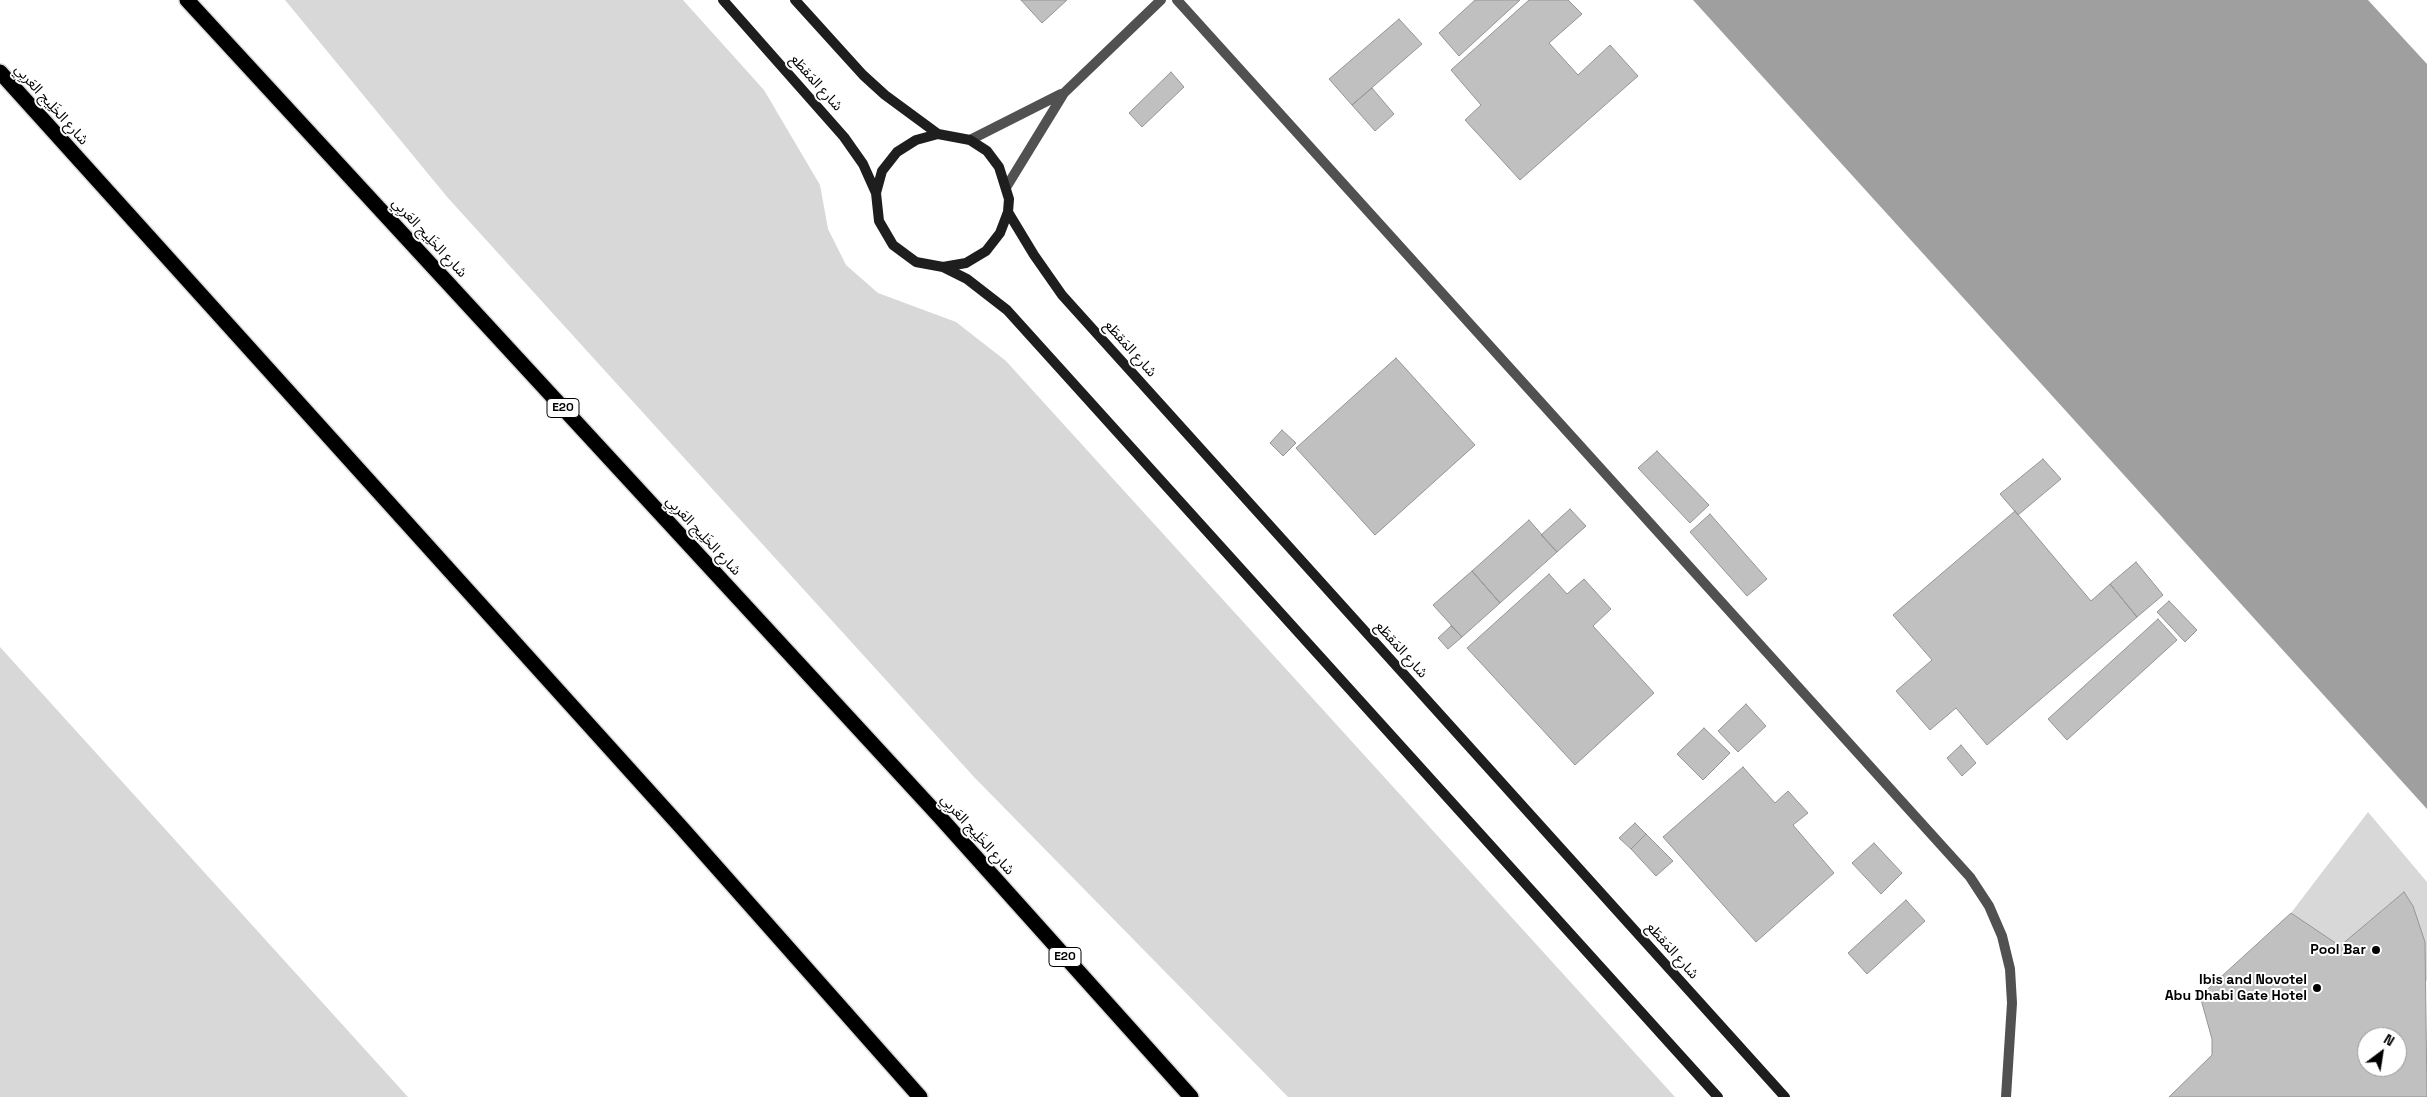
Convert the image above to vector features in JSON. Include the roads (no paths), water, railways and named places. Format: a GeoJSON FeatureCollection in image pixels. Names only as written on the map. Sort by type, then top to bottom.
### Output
{"type":"FeatureCollection","features":[{"type":"Feature","properties":{"kind":"highway","name":"شارع الخَلِيج العَربِي"},"geometry":{"type":"LineString","coordinates":[[187,0],[939,816],[1191,1097]]}},
{"type":"Feature","properties":{"kind":"highway","name":"شارع الخَلِيج العَربِي"},"geometry":{"type":"LineString","coordinates":[[0,72],[681,826],[920,1097]]}},
{"type":"Feature","properties":{"kind":"street","name":"شارع المَقطَع"},"geometry":{"type":"LineString","coordinates":[[723,0],[844,137],[863,164],[876,193]]}},
{"type":"Feature","properties":{"kind":"street"},"geometry":{"type":"LineString","coordinates":[[795,0],[863,75],[885,95],[938,134],[970,140],[987,151],[999,167],[1007,186],[1008,212],[1000,234],[986,251],[966,263],[944,267],[916,262],[893,245],[879,221],[876,193],[882,171],[897,152],[916,140],[938,134]]}},
{"type":"Feature","properties":{"kind":"street","name":"شارع المَقطَع"},"geometry":{"type":"LineString","coordinates":[[1008,212],[1062,295],[1785,1097]]}},
{"type":"Feature","properties":{"kind":"street"},"geometry":{"type":"LineString","coordinates":[[944,267],[988,293],[1007,310],[1718,1097]]}},
{"type":"Feature","properties":{"kind":"lane"},"geometry":{"type":"LineString","coordinates":[[1007,186],[1064,93],[1161,0]]}},
{"type":"Feature","properties":{"kind":"lane"},"geometry":{"type":"LineString","coordinates":[[1177,0],[1970,877],[1989,906],[2002,936],[2010,969],[2012,1002],[2006,1097]]}},
{"type":"Feature","properties":{"kind":"lane"},"geometry":{"type":"LineString","coordinates":[[970,140],[1064,93]]}},
{"type":"Feature","properties":{"kind":"place","name":"Pool Bar"},"geometry":{"type":"Point","coordinates":[2376,950]}},
{"type":"Feature","properties":{"kind":"place","name":"Ibis and Novotel Abu Dhabi Gate Hotel"},"geometry":{"type":"Point","coordinates":[2317,988]}}]}
